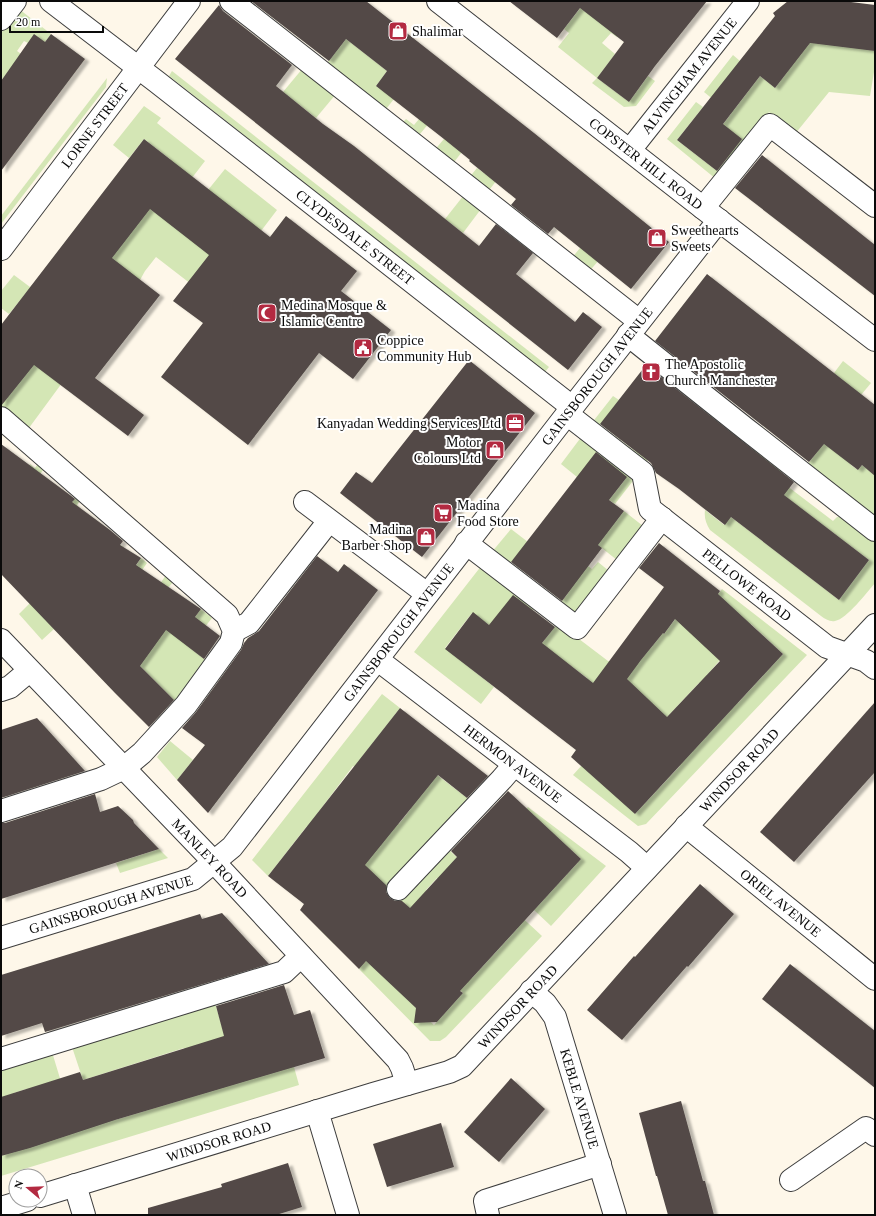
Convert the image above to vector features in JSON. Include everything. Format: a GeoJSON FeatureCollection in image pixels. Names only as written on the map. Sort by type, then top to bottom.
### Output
{"type":"FeatureCollection","features":[{"type":"Feature","properties":{"kind":"street"},"geometry":{"type":"LineString","coordinates":[[1,19],[15,1]]}},
{"type":"Feature","properties":{"kind":"street","name":"CLYDESDALE STREET"},"geometry":{"type":"LineString","coordinates":[[50,1],[138,68],[569,410],[643,472],[656,513]]}},
{"type":"Feature","properties":{"kind":"street","name":"LORNE STREET"},"geometry":{"type":"LineString","coordinates":[[1,249],[189,1]]}},
{"type":"Feature","properties":{"kind":"street"},"geometry":{"type":"LineString","coordinates":[[231,1],[634,328],[875,530]]}},
{"type":"Feature","properties":{"kind":"street","name":"COPSTER HILL ROAD"},"geometry":{"type":"LineString","coordinates":[[438,1],[875,340]]}},
{"type":"Feature","properties":{"kind":"street","name":"ALVINGHAM AVENUE"},"geometry":{"type":"LineString","coordinates":[[630,150],[748,1]]}},
{"type":"Feature","properties":{"kind":"street","name":"GAINSBOROUGH AVENUE"},"geometry":{"type":"LineString","coordinates":[[1,938],[193,879],[232,847],[634,328],[770,125],[875,206]]}},
{"type":"Feature","properties":{"kind":"street"},"geometry":{"type":"LineString","coordinates":[[1,418],[227,615],[234,631],[231,643],[186,705],[142,753],[124,768],[101,779],[1,811]]}},
{"type":"Feature","properties":{"kind":"street"},"geometry":{"type":"LineString","coordinates":[[305,502],[427,594]]}},
{"type":"Feature","properties":{"kind":"street"},"geometry":{"type":"LineString","coordinates":[[466,543],[577,628],[656,513]]}},
{"type":"Feature","properties":{"kind":"street","name":"PELLOWE ROAD"},"geometry":{"type":"LineString","coordinates":[[656,513],[827,647],[866,661],[875,668]]}},
{"type":"Feature","properties":{"kind":"street"},"geometry":{"type":"LineString","coordinates":[[234,631],[249,623],[329,521]]}},
{"type":"Feature","properties":{"kind":"street","name":"WINDSOR ROAD"},"geometry":{"type":"LineString","coordinates":[[48,1193],[449,1072],[462,1066],[875,625]]}},
{"type":"Feature","properties":{"kind":"street","name":"MANLEY ROAD"},"geometry":{"type":"LineString","coordinates":[[1,640],[29,671],[214,862],[398,1060],[407,1084]]}},
{"type":"Feature","properties":{"kind":"street","name":"HERMON AVENUE"},"geometry":{"type":"LineString","coordinates":[[378,660],[629,852],[647,868]]}},
{"type":"Feature","properties":{"kind":"street"},"geometry":{"type":"LineString","coordinates":[[1,690],[10,687],[29,671]]}},
{"type":"Feature","properties":{"kind":"street"},"geometry":{"type":"LineString","coordinates":[[398,889],[514,765]]}},
{"type":"Feature","properties":{"kind":"street","name":"ORIEL AVENUE"},"geometry":{"type":"LineString","coordinates":[[686,826],[875,979]]}},
{"type":"Feature","properties":{"kind":"street"},"geometry":{"type":"LineString","coordinates":[[1,1059],[284,972],[301,956]]}},
{"type":"Feature","properties":{"kind":"street","name":"KEBLE AVENUE"},"geometry":{"type":"LineString","coordinates":[[531,991],[545,1004],[555,1017],[615,1215]]}},
{"type":"Feature","properties":{"kind":"street"},"geometry":{"type":"LineString","coordinates":[[317,1111],[348,1215]]}},
{"type":"Feature","properties":{"kind":"street"},"geometry":{"type":"LineString","coordinates":[[790,1180],[866,1128],[875,1135]]}},
{"type":"Feature","properties":{"kind":"street"},"geometry":{"type":"LineString","coordinates":[[488,1215],[485,1201],[600,1164]]}},
{"type":"Feature","properties":{"kind":"street"},"geometry":{"type":"LineString","coordinates":[[75,1185],[84,1215]]}},
{"type":"Feature","properties":{"kind":"green space"},"geometry":{"type":"Polygon","coordinates":[[[585,2],[631,18],[617,37],[611,33],[602,43],[615,54],[597,78],[558,47],[569,33],[564,29],[585,2]]]}},
{"type":"Feature","properties":{"kind":"green space"},"geometry":{"type":"Polygon","coordinates":[[[19,9],[51,34],[45,42],[28,43],[24,41],[17,51],[31,61],[9,70],[1,81],[1,33],[19,9]]]}},
{"type":"Feature","properties":{"kind":"green space"},"geometry":{"type":"Polygon","coordinates":[[[785,29],[875,51],[875,66],[870,96],[829,92],[795,134],[769,112],[716,179],[667,139],[696,102],[703,107],[677,140],[717,171],[728,157],[709,142],[731,114],[704,92],[733,55],[740,61],[734,110],[760,76],[775,88],[791,67],[769,49],[785,29]]]}},
{"type":"Feature","properties":{"kind":"green space"},"geometry":{"type":"Polygon","coordinates":[[[346,39],[387,71],[376,86],[404,86],[383,113],[324,67],[346,39]]]}},
{"type":"Feature","properties":{"kind":"green space"},"geometry":{"type":"Polygon","coordinates":[[[303,68],[336,94],[316,118],[283,92],[303,68]]]}},
{"type":"Feature","properties":{"kind":"green space"},"geometry":{"type":"Polygon","coordinates":[[[172,71],[549,367],[545,372],[169,76],[172,71]]]}},
{"type":"Feature","properties":{"kind":"green space"},"geometry":{"type":"Polygon","coordinates":[[[648,76],[655,81],[636,106],[624,107],[592,83],[597,78],[629,102],[648,76]]]}},
{"type":"Feature","properties":{"kind":"green space"},"geometry":{"type":"Polygon","coordinates":[[[107,78],[106,87],[1,224],[1,216],[107,78]]]}},
{"type":"Feature","properties":{"kind":"green space"},"geometry":{"type":"Polygon","coordinates":[[[144,106],[161,118],[157,123],[205,161],[178,196],[208,190],[225,169],[277,210],[213,301],[156,257],[26,432],[1,408],[1,383],[26,293],[9,314],[1,308],[1,291],[14,275],[30,287],[141,199],[170,159],[144,139],[129,158],[113,145],[144,106]]]}},
{"type":"Feature","properties":{"kind":"green space"},"geometry":{"type":"Polygon","coordinates":[[[430,106],[438,112],[416,139],[399,126],[406,119],[414,125],[430,106]]]}},
{"type":"Feature","properties":{"kind":"green space"},"geometry":{"type":"Polygon","coordinates":[[[444,139],[472,139],[451,166],[433,152],[444,139]]]}},
{"type":"Feature","properties":{"kind":"green space"},"geometry":{"type":"Polygon","coordinates":[[[477,168],[485,174],[506,168],[487,193],[468,179],[477,168]]]}},
{"type":"Feature","properties":{"kind":"green space"},"geometry":{"type":"Polygon","coordinates":[[[464,195],[481,209],[463,233],[445,219],[464,195]]]}},
{"type":"Feature","properties":{"kind":"green space"},"geometry":{"type":"Polygon","coordinates":[[[580,248],[609,248],[588,273],[571,259],[580,248]]]}},
{"type":"Feature","properties":{"kind":"green space"},"geometry":{"type":"Polygon","coordinates":[[[843,361],[871,383],[861,395],[834,373],[843,361]]]}},
{"type":"Feature","properties":{"kind":"green space"},"geometry":{"type":"Polygon","coordinates":[[[613,396],[619,400],[600,425],[635,451],[653,427],[666,437],[644,465],[591,424],[613,396]]]}},
{"type":"Feature","properties":{"kind":"green space"},"geometry":{"type":"Polygon","coordinates":[[[582,436],[636,477],[615,504],[609,500],[624,481],[577,477],[561,464],[582,436]]]}},
{"type":"Feature","properties":{"kind":"green space"},"geometry":{"type":"Polygon","coordinates":[[[828,438],[852,466],[858,470],[862,465],[872,473],[875,469],[875,518],[807,465],[828,438]]]}},
{"type":"Feature","properties":{"kind":"green space"},"geometry":{"type":"Polygon","coordinates":[[[756,449],[781,470],[781,475],[778,479],[833,521],[837,517],[842,516],[875,539],[875,583],[851,610],[840,619],[831,621],[823,617],[710,530],[707,525],[705,510],[724,525],[731,517],[839,600],[869,560],[761,478],[752,450],[756,449]]]}},
{"type":"Feature","properties":{"kind":"green space"},"geometry":{"type":"Polygon","coordinates":[[[30,464],[35,468],[37,465],[44,469],[40,474],[56,525],[75,498],[80,501],[77,505],[81,509],[106,565],[120,545],[124,547],[107,572],[124,584],[141,558],[147,563],[126,593],[145,606],[166,575],[174,581],[167,589],[171,623],[184,632],[201,609],[212,618],[189,647],[208,662],[177,703],[139,665],[54,629],[42,640],[19,614],[30,603],[1,476],[15,486],[30,464]]]}},
{"type":"Feature","properties":{"kind":"green space"},"geometry":{"type":"Polygon","coordinates":[[[624,511],[643,526],[617,560],[584,534],[617,520],[624,511]]]}},
{"type":"Feature","properties":{"kind":"green space"},"geometry":{"type":"Polygon","coordinates":[[[511,529],[528,542],[508,566],[491,553],[511,529]]]}},
{"type":"Feature","properties":{"kind":"green space"},"geometry":{"type":"Polygon","coordinates":[[[598,562],[609,571],[574,617],[559,605],[569,592],[550,578],[584,563],[592,569],[598,562]]]}},
{"type":"Feature","properties":{"kind":"green space"},"geometry":{"type":"Polygon","coordinates":[[[482,565],[523,597],[534,609],[523,624],[489,625],[472,613],[445,648],[494,687],[481,704],[414,652],[482,565]]]}},
{"type":"Feature","properties":{"kind":"green space"},"geometry":{"type":"Polygon","coordinates":[[[722,589],[807,655],[646,824],[638,826],[573,775],[592,754],[635,814],[680,766],[645,733],[595,730],[632,670],[662,633],[664,634],[682,610],[697,621],[722,589]],[[751,624],[707,675],[738,703],[783,654],[751,624]],[[699,683],[667,717],[687,757],[729,712],[699,683]]]}},
{"type":"Feature","properties":{"kind":"green space"},"geometry":{"type":"Polygon","coordinates":[[[558,623],[608,661],[620,661],[588,702],[576,692],[587,678],[567,663],[556,677],[531,657],[558,623]]]}},
{"type":"Feature","properties":{"kind":"green space"},"geometry":{"type":"Polygon","coordinates":[[[382,694],[400,708],[362,757],[437,775],[471,801],[334,944],[318,928],[362,870],[307,826],[268,876],[252,860],[382,694]],[[353,766],[314,818],[368,861],[381,809],[399,824],[410,810],[353,766]]]}},
{"type":"Feature","properties":{"kind":"green space"},"geometry":{"type":"Polygon","coordinates":[[[170,741],[193,760],[177,780],[157,757],[170,741]]]}},
{"type":"Feature","properties":{"kind":"green space"},"geometry":{"type":"Polygon","coordinates":[[[528,807],[606,866],[551,926],[534,910],[581,859],[549,830],[510,825],[528,807]]]}},
{"type":"Feature","properties":{"kind":"green space"},"geometry":{"type":"Polygon","coordinates":[[[159,849],[168,858],[120,873],[116,863],[159,849]]]}},
{"type":"Feature","properties":{"kind":"green space"},"geometry":{"type":"Polygon","coordinates":[[[449,850],[542,936],[446,1037],[440,1041],[430,1041],[359,969],[389,912],[449,850]],[[437,878],[426,890],[436,900],[472,978],[518,928],[485,898],[473,911],[437,878]],[[402,937],[416,1008],[434,1025],[463,993],[402,937]]]}},
{"type":"Feature","properties":{"kind":"green space"},"geometry":{"type":"Polygon","coordinates":[[[215,1003],[225,1037],[294,1067],[299,1085],[27,1168],[8,1168],[8,1174],[1,1176],[1,1156],[17,1151],[1,1097],[1,1068],[52,1052],[62,1085],[28,1096],[26,1089],[14,1093],[115,1120],[198,1095],[184,1048],[83,1080],[72,1047],[215,1003]]]}},
{"type":"Feature","properties":{"kind":"building"},"geometry":{"type":"Polygon","coordinates":[[[251,1],[366,1],[534,133],[669,242],[631,289],[554,227],[548,234],[511,205],[516,199],[444,139],[376,86],[387,71],[346,39],[329,61],[251,1]]]}},
{"type":"Feature","properties":{"kind":"building"},"geometry":{"type":"Polygon","coordinates":[[[509,1],[707,1],[655,66],[629,102],[597,78],[624,42],[580,8],[557,38],[509,1]]]}},
{"type":"Feature","properties":{"kind":"building"},"geometry":{"type":"Polygon","coordinates":[[[788,1],[843,1],[875,5],[875,51],[810,43],[775,88],[760,76],[723,124],[742,139],[717,171],[677,140],[775,16],[773,13],[788,1]]]}},
{"type":"Feature","properties":{"kind":"building"},"geometry":{"type":"Polygon","coordinates":[[[219,5],[223,11],[292,65],[276,86],[323,124],[354,146],[479,246],[496,224],[533,253],[516,274],[575,322],[583,312],[602,327],[568,370],[175,59],[219,5]]]}},
{"type":"Feature","properties":{"kind":"building"},"geometry":{"type":"Polygon","coordinates":[[[34,34],[45,42],[51,34],[85,59],[1,171],[1,81],[34,34]]]}},
{"type":"Feature","properties":{"kind":"building"},"geometry":{"type":"Polygon","coordinates":[[[144,139],[270,237],[286,216],[357,271],[341,291],[391,330],[353,379],[319,353],[248,445],[161,377],[203,323],[173,301],[209,255],[150,209],[112,258],[160,295],[95,378],[144,415],[128,436],[34,365],[1,406],[1,325],[144,139]]]}},
{"type":"Feature","properties":{"kind":"building"},"geometry":{"type":"Polygon","coordinates":[[[762,155],[875,245],[875,296],[735,188],[762,155]]]}},
{"type":"Feature","properties":{"kind":"building"},"geometry":{"type":"Polygon","coordinates":[[[707,274],[875,405],[875,476],[862,465],[858,470],[824,444],[809,462],[655,341],[707,274]]]}},
{"type":"Feature","properties":{"kind":"building"},"geometry":{"type":"Polygon","coordinates":[[[469,360],[535,413],[422,557],[340,493],[356,472],[372,483],[469,360]]]}},
{"type":"Feature","properties":{"kind":"building"},"geometry":{"type":"Polygon","coordinates":[[[646,365],[794,482],[784,495],[869,560],[839,600],[731,517],[725,525],[656,473],[651,463],[600,424],[646,365]]]}},
{"type":"Feature","properties":{"kind":"building"},"geometry":{"type":"Polygon","coordinates":[[[1,444],[70,495],[75,499],[72,502],[123,541],[120,545],[141,558],[136,565],[201,609],[195,617],[220,636],[204,659],[166,630],[140,666],[174,700],[149,727],[1,574],[1,444]]]}},
{"type":"Feature","properties":{"kind":"building"},"geometry":{"type":"Polygon","coordinates":[[[596,452],[627,477],[609,500],[624,511],[598,545],[602,548],[562,601],[511,562],[596,452]]]}},
{"type":"Feature","properties":{"kind":"building"},"geometry":{"type":"Polygon","coordinates":[[[659,543],[720,591],[718,594],[783,654],[635,814],[571,757],[576,750],[445,649],[473,612],[489,625],[513,595],[555,627],[542,643],[593,683],[664,587],[639,568],[659,543]],[[675,619],[627,679],[667,717],[720,661],[675,619]]]}},
{"type":"Feature","properties":{"kind":"building"},"geometry":{"type":"Polygon","coordinates":[[[317,556],[338,572],[344,564],[378,590],[208,813],[177,780],[205,745],[182,728],[196,712],[241,650],[244,643],[248,638],[259,631],[317,556]]]}},
{"type":"Feature","properties":{"kind":"building"},"geometry":{"type":"Polygon","coordinates":[[[875,702],[875,772],[794,862],[760,832],[875,702]]]}},
{"type":"Feature","properties":{"kind":"building"},"geometry":{"type":"Polygon","coordinates":[[[400,708],[488,776],[467,798],[438,775],[365,865],[386,885],[386,892],[390,898],[395,901],[402,901],[410,908],[457,857],[451,851],[508,791],[581,859],[460,991],[463,993],[437,1022],[414,1023],[416,1008],[366,961],[359,969],[300,910],[304,904],[268,876],[400,708]]]}},
{"type":"Feature","properties":{"kind":"building"},"geometry":{"type":"Polygon","coordinates":[[[37,718],[85,771],[1,798],[1,730],[37,718]]]}},
{"type":"Feature","properties":{"kind":"building"},"geometry":{"type":"Polygon","coordinates":[[[95,794],[100,812],[118,806],[159,849],[1,899],[1,823],[95,794]]]}},
{"type":"Feature","properties":{"kind":"building"},"geometry":{"type":"Polygon","coordinates":[[[700,884],[734,914],[622,1040],[587,1010],[700,884]]]}},
{"type":"Feature","properties":{"kind":"building"},"geometry":{"type":"Polygon","coordinates":[[[222,913],[269,964],[45,1032],[42,1023],[1,1036],[1,975],[200,914],[202,919],[222,913]]]}},
{"type":"Feature","properties":{"kind":"building"},"geometry":{"type":"Polygon","coordinates":[[[790,964],[875,1031],[875,1088],[762,999],[790,964]]]}},
{"type":"Feature","properties":{"kind":"building"},"geometry":{"type":"Polygon","coordinates":[[[284,985],[294,1015],[310,1010],[325,1058],[115,1120],[1,1156],[1,1097],[80,1072],[83,1080],[224,1036],[216,1006],[284,985]]]}},
{"type":"Feature","properties":{"kind":"building"},"geometry":{"type":"Polygon","coordinates":[[[511,1078],[545,1109],[499,1162],[464,1132],[511,1078]]]}},
{"type":"Feature","properties":{"kind":"building"},"geometry":{"type":"Polygon","coordinates":[[[681,1101],[714,1215],[668,1215],[656,1176],[639,1113],[681,1101]]]}},
{"type":"Feature","properties":{"kind":"building"},"geometry":{"type":"Polygon","coordinates":[[[441,1123],[454,1167],[387,1187],[373,1144],[441,1123]]]}},
{"type":"Feature","properties":{"kind":"building"},"geometry":{"type":"Polygon","coordinates":[[[288,1163],[302,1207],[276,1215],[148,1215],[148,1208],[222,1187],[221,1184],[288,1163]]]}},
{"type":"Feature","properties":{"kind":"place","name":"Shalimar"},"geometry":{"type":"Point","coordinates":[398,31]}},
{"type":"Feature","properties":{"kind":"place","name":"Sweethearts Sweets"},"geometry":{"type":"Point","coordinates":[657,238]}},
{"type":"Feature","properties":{"kind":"place","name":"Medina Mosque & Islamic Centre"},"geometry":{"type":"Point","coordinates":[267,313]}},
{"type":"Feature","properties":{"kind":"place","name":"Coppice Community Hub"},"geometry":{"type":"Point","coordinates":[363,348]}},
{"type":"Feature","properties":{"kind":"place","name":"The Apostolic Church Manchester"},"geometry":{"type":"Point","coordinates":[651,372]}},
{"type":"Feature","properties":{"kind":"place","name":"Kanyadan Wedding Services Ltd"},"geometry":{"type":"Point","coordinates":[515,423]}},
{"type":"Feature","properties":{"kind":"place","name":"Motor Colours Ltd"},"geometry":{"type":"Point","coordinates":[495,450]}},
{"type":"Feature","properties":{"kind":"place","name":"Madina Food Store"},"geometry":{"type":"Point","coordinates":[443,513]}},
{"type":"Feature","properties":{"kind":"place","name":"Madina Barber Shop"},"geometry":{"type":"Point","coordinates":[426,537]}}]}
